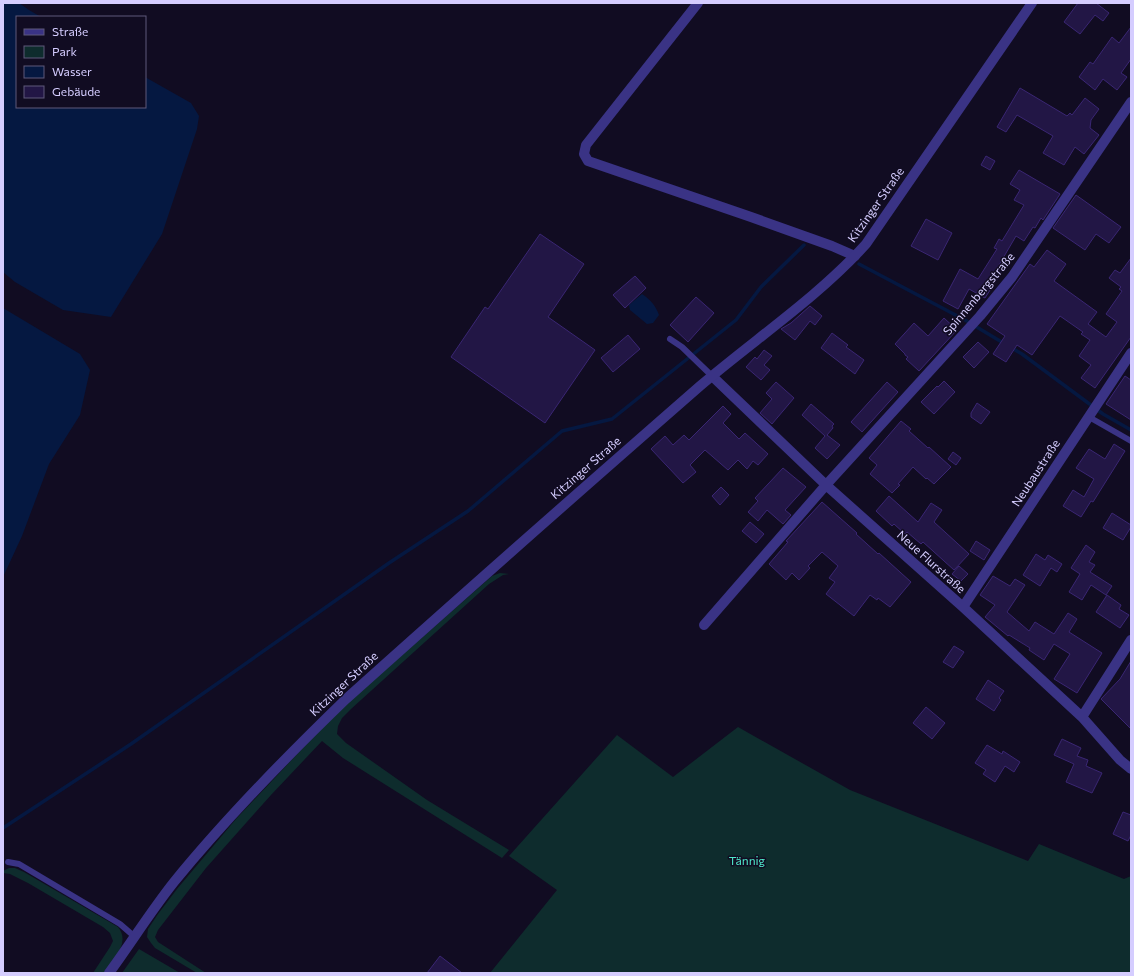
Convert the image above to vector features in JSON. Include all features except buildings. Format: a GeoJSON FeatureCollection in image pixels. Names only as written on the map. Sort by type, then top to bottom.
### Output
{"type":"FeatureCollection","features":[{"type":"Feature","properties":{"kind":"street"},"geometry":{"type":"LineString","coordinates":[[698,3],[586,145],[584,154],[588,161],[751,217],[832,246],[855,256]]}},
{"type":"Feature","properties":{"kind":"street","name":"Kitzinger Straße"},"geometry":{"type":"LineString","coordinates":[[109,973],[174,883],[230,816],[351,694],[712,376],[831,280],[855,256],[866,244],[1032,3]]}},
{"type":"Feature","properties":{"kind":"street","name":"Spinnenbergstraße"},"geometry":{"type":"LineString","coordinates":[[704,625],[826,486],[980,316],[1012,277],[1131,102]]}},
{"type":"Feature","properties":{"kind":"street","name":"Neubaustraße"},"geometry":{"type":"LineString","coordinates":[[963,607],[1131,354]]}},
{"type":"Feature","properties":{"kind":"street","name":"Neue Flurstraße"},"geometry":{"type":"LineString","coordinates":[[712,376],[826,486],[963,607],[1082,717],[1120,760],[1131,769]]}},
{"type":"Feature","properties":{"kind":"street"},"geometry":{"type":"LineString","coordinates":[[1082,717],[1131,640]]}},
{"type":"Feature","properties":{"kind":"lane"},"geometry":{"type":"LineString","coordinates":[[670,339],[682,347],[712,376]]}},
{"type":"Feature","properties":{"kind":"lane"},"geometry":{"type":"LineString","coordinates":[[1089,417],[1131,441]]}},
{"type":"Feature","properties":{"kind":"lane"},"geometry":{"type":"LineString","coordinates":[[8,862],[19,864],[120,924],[135,937]]}},
{"type":"Feature","properties":{"kind":"green space"},"geometry":{"type":"Polygon","coordinates":[[[500,573],[509,574],[503,575],[489,584],[351,709],[342,718],[338,726],[337,734],[346,743],[427,800],[509,850],[502,858],[343,758],[322,741],[271,795],[206,868],[158,930],[155,937],[158,942],[206,973],[197,973],[155,948],[147,937],[148,929],[177,889],[236,819],[343,707],[492,576],[500,573]]]}},
{"type":"Feature","properties":{"kind":"green space","name":"Tännig"},"geometry":{"type":"Polygon","coordinates":[[[738,727],[850,790],[1028,861],[1039,844],[1124,879],[1131,876],[1131,973],[490,973],[557,890],[509,856],[617,735],[673,777],[738,727]]]}},
{"type":"Feature","properties":{"kind":"green space"},"geometry":{"type":"Polygon","coordinates":[[[9,868],[15,868],[24,872],[118,927],[122,933],[122,945],[116,957],[104,973],[93,973],[113,941],[110,933],[103,927],[28,883],[10,874],[3,873],[3,871],[9,868]]]}},
{"type":"Feature","properties":{"kind":"green space"},"geometry":{"type":"Polygon","coordinates":[[[139,949],[180,973],[122,973],[139,949]]]}},
{"type":"Feature","properties":{"kind":"water"},"geometry":{"type":"Polygon","coordinates":[[[3,3],[19,3],[39,16],[16,16],[16,108],[146,108],[146,78],[191,103],[199,116],[197,129],[162,234],[111,317],[63,310],[15,282],[3,272],[3,3]]]}},
{"type":"Feature","properties":{"kind":"water"},"geometry":{"type":"Polygon","coordinates":[[[642,294],[648,298],[659,315],[653,323],[647,324],[630,310],[629,305],[642,294]]]}},
{"type":"Feature","properties":{"kind":"water"},"geometry":{"type":"Polygon","coordinates":[[[3,308],[80,354],[90,370],[80,415],[49,464],[22,536],[3,577],[3,308]]]}},
{"type":"Feature","properties":{"kind":"waterway"},"geometry":{"type":"LineString","coordinates":[[3,828],[131,744],[389,563],[468,511],[562,431],[612,419],[736,320],[761,287],[804,245]]}},
{"type":"Feature","properties":{"kind":"waterway"},"geometry":{"type":"LineString","coordinates":[[859,264],[965,320],[1005,344]]}},
{"type":"Feature","properties":{"kind":"waterway"},"geometry":{"type":"LineString","coordinates":[[1010,347],[1022,354],[1103,414],[1131,430]]}}]}
